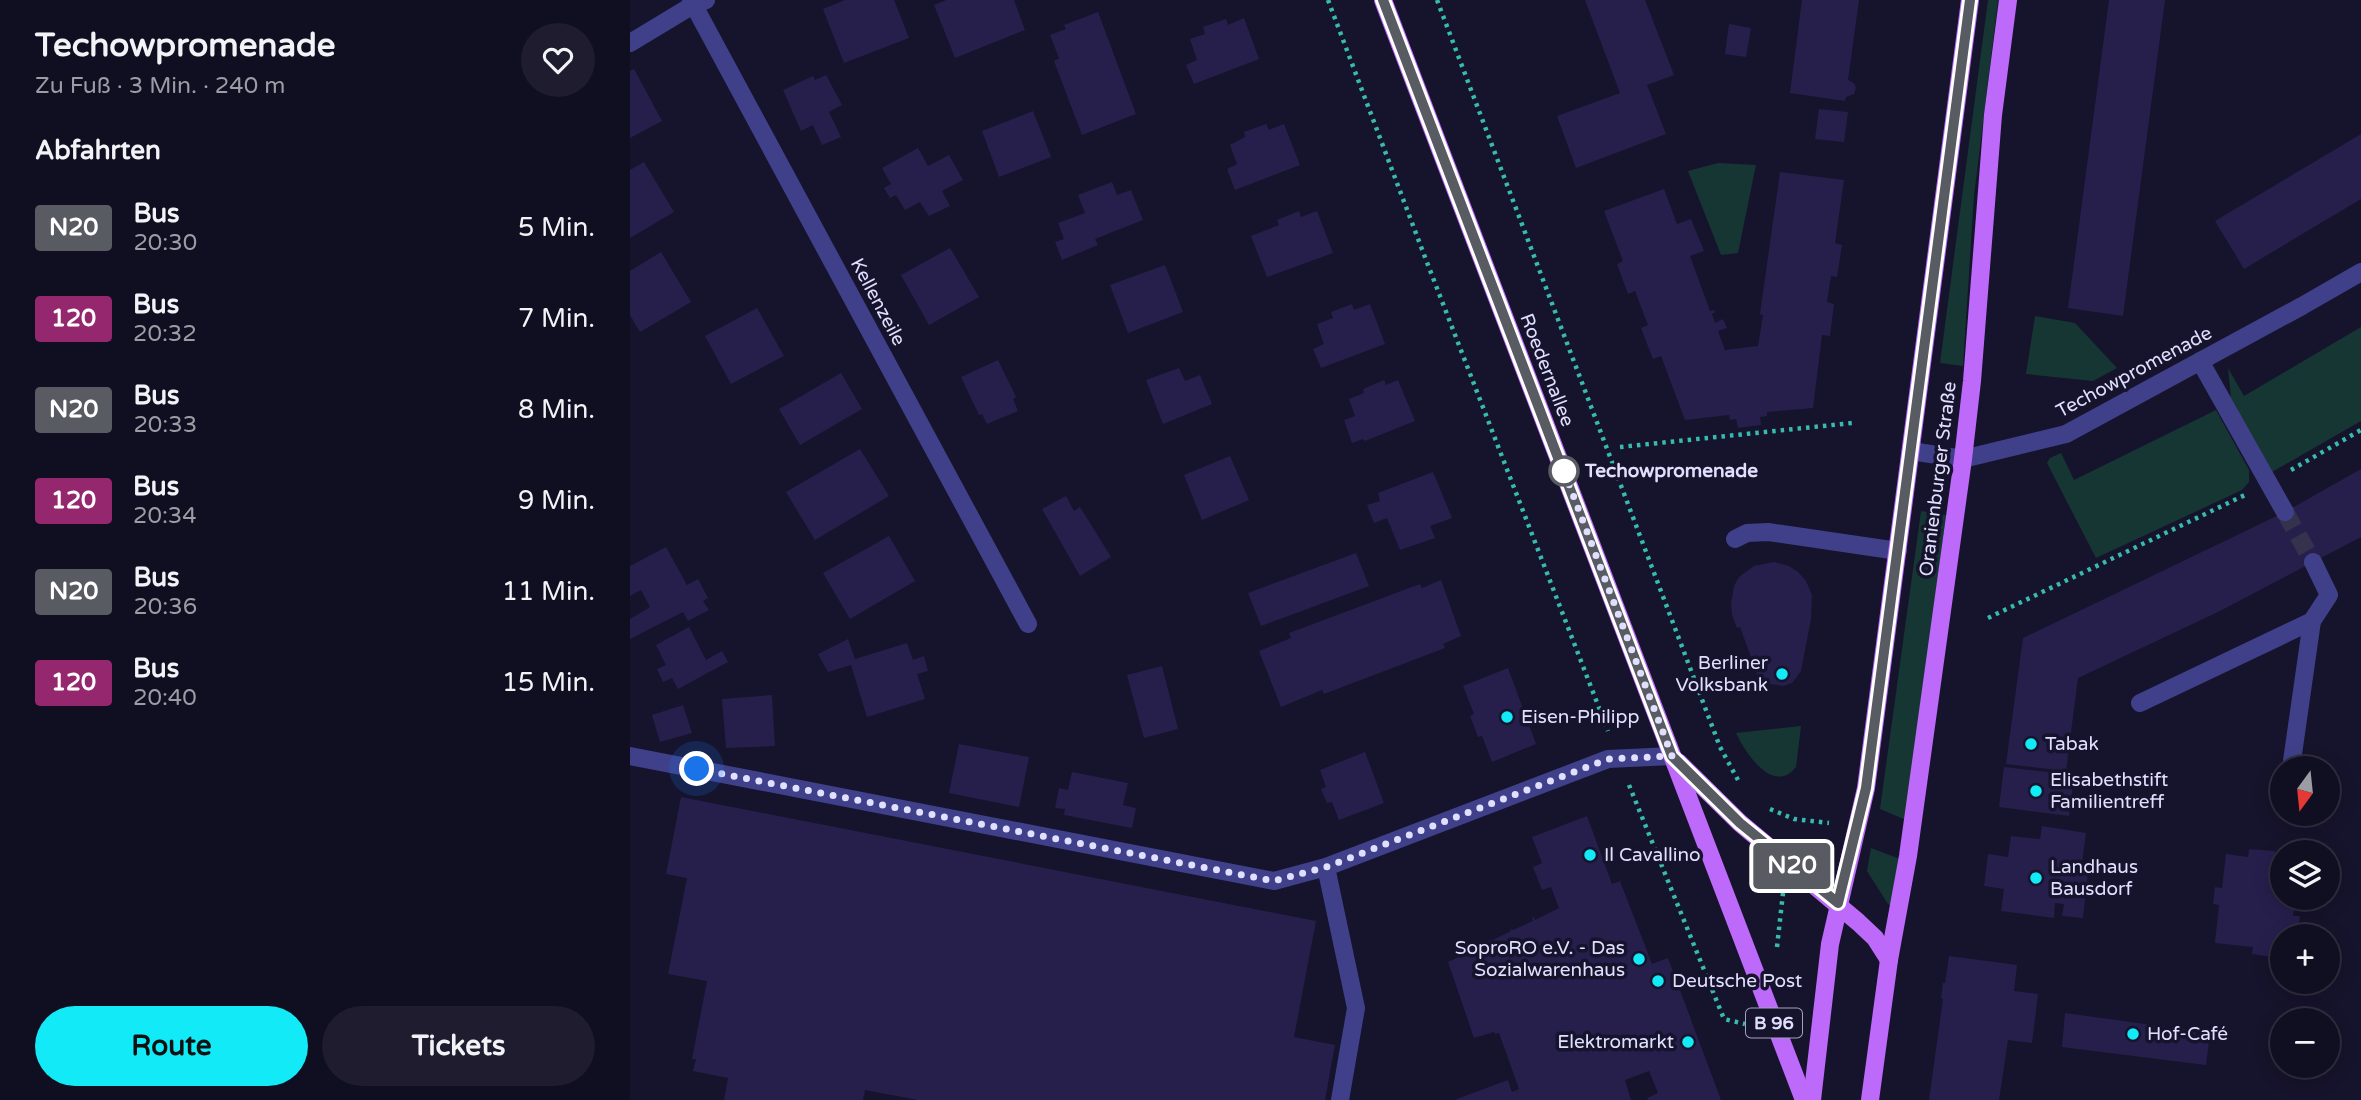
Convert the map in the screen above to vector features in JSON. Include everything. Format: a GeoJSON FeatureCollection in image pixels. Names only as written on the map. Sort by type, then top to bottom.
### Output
{"type":"FeatureCollection","features":[{"type":"Feature","properties":{"kind":"main road","name":"Roedernallee"},"geometry":{"type":"LineString","coordinates":[[1383,0],[1804,1100]]}},
{"type":"Feature","properties":{"kind":"main road","name":"Oranienburger Straße"},"geometry":{"type":"LineString","coordinates":[[1812,1100],[1822,1003],[1838,903],[1866,788],[1970,0]]}},
{"type":"Feature","properties":{"kind":"main road","name":"Oranienburger Straße"},"geometry":{"type":"LineString","coordinates":[[1870,1100],[1889,960],[1909,856],[1963,459],[1972,381],[1993,115],[2008,0]]}},
{"type":"Feature","properties":{"kind":"main road","name":"Roedernallee"},"geometry":{"type":"LineString","coordinates":[[1672,756],[1740,823],[1838,903]]}},
{"type":"Feature","properties":{"kind":"main road","name":"B 96"},"geometry":{"type":"LineString","coordinates":[[1838,903],[1875,939],[1889,960]]}},
{"type":"Feature","properties":{"kind":"street"},"geometry":{"type":"LineString","coordinates":[[630,43],[697,2]]}},
{"type":"Feature","properties":{"kind":"street","name":"Kellenzeile"},"geometry":{"type":"LineString","coordinates":[[697,2],[1028,624]]}},
{"type":"Feature","properties":{"kind":"street","name":"Techowpromenade"},"geometry":{"type":"LineString","coordinates":[[1911,451],[1963,459],[2066,434],[2361,272]]}},
{"type":"Feature","properties":{"kind":"street"},"geometry":{"type":"LineString","coordinates":[[2200,361],[2285,512]]}},
{"type":"Feature","properties":{"kind":"street"},"geometry":{"type":"LineString","coordinates":[[1735,539],[1747,533],[1768,532],[1898,551]]}},
{"type":"Feature","properties":{"kind":"street"},"geometry":{"type":"LineString","coordinates":[[2293,756],[2312,621],[2329,595],[2313,562]]}},
{"type":"Feature","properties":{"kind":"street"},"geometry":{"type":"LineString","coordinates":[[2140,702],[2312,621]]}},
{"type":"Feature","properties":{"kind":"street"},"geometry":{"type":"LineString","coordinates":[[630,756],[1274,881],[1326,867],[1608,759],[1672,756]]}},
{"type":"Feature","properties":{"kind":"street"},"geometry":{"type":"LineString","coordinates":[[1326,867],[1356,1009],[1340,1100]]}},
{"type":"Feature","properties":{"kind":"path"},"geometry":{"type":"LineString","coordinates":[[1328,0],[1619,759],[1724,1019],[1745,1024]]}},
{"type":"Feature","properties":{"kind":"path"},"geometry":{"type":"LineString","coordinates":[[1437,0],[1720,747],[1742,784]]}},
{"type":"Feature","properties":{"kind":"path"},"geometry":{"type":"LineString","coordinates":[[1620,447],[1852,423]]}},
{"type":"Feature","properties":{"kind":"path"},"geometry":{"type":"LineString","coordinates":[[1988,618],[2269,483],[2361,430]]}},
{"type":"Feature","properties":{"kind":"path"},"geometry":{"type":"LineString","coordinates":[[1762,804],[1778,814]]}},
{"type":"Feature","properties":{"kind":"path"},"geometry":{"type":"LineString","coordinates":[[1776,951],[1783,890]]}},
{"type":"Feature","properties":{"kind":"green space"},"geometry":{"type":"Polygon","coordinates":[[[1988,0],[1998,0],[1974,196],[1963,366],[1940,363],[1988,0]]]}},
{"type":"Feature","properties":{"kind":"green space"},"geometry":{"type":"Polygon","coordinates":[[[1718,163],[1756,165],[1738,253],[1721,255],[1688,171],[1718,163]]]}},
{"type":"Feature","properties":{"kind":"green space"},"geometry":{"type":"Polygon","coordinates":[[[2035,316],[2075,323],[2117,368],[2093,381],[2026,374],[2035,316]]]}},
{"type":"Feature","properties":{"kind":"green space"},"geometry":{"type":"Polygon","coordinates":[[[2361,327],[2361,421],[2272,472],[2231,398],[2228,368],[2244,396],[2361,327]]]}},
{"type":"Feature","properties":{"kind":"green space"},"geometry":{"type":"Polygon","coordinates":[[[2216,410],[2249,470],[2249,482],[2242,490],[2096,558],[2047,463],[2050,458],[2061,453],[2074,480],[2216,410]]]}},
{"type":"Feature","properties":{"kind":"green space"},"geometry":{"type":"Polygon","coordinates":[[[1921,511],[1946,515],[1906,820],[1880,809],[1921,511]]]}},
{"type":"Feature","properties":{"kind":"green space"},"geometry":{"type":"Polygon","coordinates":[[[1801,726],[1796,767],[1787,775],[1778,777],[1769,774],[1753,760],[1736,733],[1801,726]]]}},
{"type":"Feature","properties":{"kind":"green space"},"geometry":{"type":"Polygon","coordinates":[[[1871,848],[1900,859],[1891,906],[1867,871],[1871,848]]]}},
{"type":"Feature","properties":{"kind":"building"},"geometry":{"type":"Polygon","coordinates":[[[845,0],[894,0],[909,38],[844,63],[823,9],[845,0]]]}},
{"type":"Feature","properties":{"kind":"building"},"geometry":{"type":"Polygon","coordinates":[[[946,0],[1014,0],[1025,30],[955,58],[934,5],[946,0]]]}},
{"type":"Feature","properties":{"kind":"building"},"geometry":{"type":"Polygon","coordinates":[[[1585,0],[1645,0],[1674,75],[1647,85],[1666,134],[1576,168],[1557,116],[1620,93],[1585,0]]]}},
{"type":"Feature","properties":{"kind":"building"},"geometry":{"type":"Polygon","coordinates":[[[1802,0],[1859,0],[1848,80],[1854,83],[1856,88],[1854,94],[1846,97],[1845,101],[1790,93],[1802,0]]]}},
{"type":"Feature","properties":{"kind":"building"},"geometry":{"type":"Polygon","coordinates":[[[2109,0],[2165,0],[2123,316],[2068,308],[2109,0]]]}},
{"type":"Feature","properties":{"kind":"building"},"geometry":{"type":"Polygon","coordinates":[[[1098,12],[1136,114],[1082,135],[1054,61],[1059,58],[1050,35],[1066,29],[1064,25],[1098,12]]]}},
{"type":"Feature","properties":{"kind":"building"},"geometry":{"type":"Polygon","coordinates":[[[1244,18],[1259,59],[1194,84],[1186,65],[1197,60],[1190,39],[1205,34],[1203,27],[1226,19],[1228,25],[1244,18]]]}},
{"type":"Feature","properties":{"kind":"building"},"geometry":{"type":"Polygon","coordinates":[[[1729,24],[1751,28],[1746,57],[1725,54],[1729,24]]]}},
{"type":"Feature","properties":{"kind":"building"},"geometry":{"type":"Polygon","coordinates":[[[634,69],[662,121],[630,138],[630,71],[634,69]]]}},
{"type":"Feature","properties":{"kind":"building"},"geometry":{"type":"Polygon","coordinates":[[[826,75],[842,105],[829,112],[841,137],[822,145],[813,125],[801,131],[783,90],[813,76],[815,80],[826,75]]]}},
{"type":"Feature","properties":{"kind":"building"},"geometry":{"type":"Polygon","coordinates":[[[1819,109],[1848,112],[1844,142],[1815,139],[1819,109]]]}},
{"type":"Feature","properties":{"kind":"building"},"geometry":{"type":"Polygon","coordinates":[[[1033,111],[1051,157],[999,177],[982,131],[1033,111]]]}},
{"type":"Feature","properties":{"kind":"building"},"geometry":{"type":"Polygon","coordinates":[[[1266,124],[1269,130],[1284,124],[1300,165],[1235,190],[1227,169],[1237,164],[1230,145],[1245,137],[1244,132],[1266,124]]]}},
{"type":"Feature","properties":{"kind":"building"},"geometry":{"type":"Polygon","coordinates":[[[2361,134],[2361,199],[2244,269],[2215,221],[2361,134]]]}},
{"type":"Feature","properties":{"kind":"building"},"geometry":{"type":"Polygon","coordinates":[[[918,148],[928,166],[949,155],[963,180],[942,191],[950,206],[929,216],[920,202],[905,210],[896,195],[890,198],[884,188],[891,184],[882,168],[918,148]]]}},
{"type":"Feature","properties":{"kind":"building"},"geometry":{"type":"Polygon","coordinates":[[[644,162],[674,212],[630,238],[630,170],[644,162]]]}},
{"type":"Feature","properties":{"kind":"building"},"geometry":{"type":"Polygon","coordinates":[[[1780,172],[1844,180],[1835,243],[1842,245],[1837,277],[1831,276],[1827,302],[1834,304],[1830,336],[1822,335],[1813,408],[1767,412],[1767,416],[1760,417],[1761,425],[1738,428],[1736,419],[1730,420],[1729,415],[1685,420],[1661,356],[1653,359],[1641,328],[1648,325],[1635,291],[1628,294],[1617,264],[1623,261],[1604,211],[1664,189],[1677,224],[1691,219],[1704,251],[1690,256],[1710,311],[1715,312],[1712,314],[1715,323],[1723,319],[1727,328],[1718,331],[1725,350],[1758,346],[1780,172]]]}},
{"type":"Feature","properties":{"kind":"building"},"geometry":{"type":"Polygon","coordinates":[[[1112,182],[1117,195],[1131,190],[1143,220],[1095,239],[1098,245],[1062,260],[1055,242],[1064,239],[1058,223],[1085,213],[1078,195],[1112,182]]]}},
{"type":"Feature","properties":{"kind":"building"},"geometry":{"type":"Polygon","coordinates":[[[1299,211],[1301,217],[1317,211],[1333,253],[1267,277],[1251,236],[1279,225],[1277,220],[1299,211]]]}},
{"type":"Feature","properties":{"kind":"building"},"geometry":{"type":"Polygon","coordinates":[[[950,248],[979,297],[929,325],[901,275],[950,248]]]}},
{"type":"Feature","properties":{"kind":"building"},"geometry":{"type":"Polygon","coordinates":[[[661,252],[691,302],[640,332],[630,315],[630,271],[661,252]]]}},
{"type":"Feature","properties":{"kind":"building"},"geometry":{"type":"Polygon","coordinates":[[[1165,265],[1183,312],[1128,333],[1110,285],[1165,265]]]}},
{"type":"Feature","properties":{"kind":"building"},"geometry":{"type":"Polygon","coordinates":[[[1352,304],[1354,310],[1370,304],[1385,344],[1321,368],[1313,349],[1324,344],[1317,324],[1333,318],[1331,312],[1352,304]]]}},
{"type":"Feature","properties":{"kind":"building"},"geometry":{"type":"Polygon","coordinates":[[[757,308],[784,356],[731,384],[705,336],[757,308]]]}},
{"type":"Feature","properties":{"kind":"building"},"geometry":{"type":"Polygon","coordinates":[[[998,360],[1016,397],[1013,399],[1018,411],[987,424],[982,414],[979,415],[961,377],[998,360]]]}},
{"type":"Feature","properties":{"kind":"building"},"geometry":{"type":"Polygon","coordinates":[[[1179,368],[1185,381],[1200,375],[1212,404],[1163,424],[1146,380],[1179,368]]]}},
{"type":"Feature","properties":{"kind":"building"},"geometry":{"type":"Polygon","coordinates":[[[841,373],[862,409],[800,445],[779,409],[841,373]]]}},
{"type":"Feature","properties":{"kind":"building"},"geometry":{"type":"Polygon","coordinates":[[[1384,380],[1386,385],[1398,380],[1415,421],[1365,441],[1363,439],[1352,443],[1344,420],[1355,416],[1349,399],[1364,393],[1363,389],[1384,380]]]}},
{"type":"Feature","properties":{"kind":"building"},"geometry":{"type":"Polygon","coordinates":[[[860,449],[889,496],[815,540],[786,492],[860,449]]]}},
{"type":"Feature","properties":{"kind":"building"},"geometry":{"type":"Polygon","coordinates":[[[1230,456],[1249,500],[1202,520],[1184,475],[1230,456]]]}},
{"type":"Feature","properties":{"kind":"building"},"geometry":{"type":"Polygon","coordinates":[[[2361,469],[2361,537],[2220,611],[2078,678],[2066,771],[2006,764],[2023,638],[2285,512],[2361,469]]]}},
{"type":"Feature","properties":{"kind":"building"},"geometry":{"type":"Polygon","coordinates":[[[1433,472],[1452,518],[1430,526],[1435,538],[1400,550],[1387,518],[1374,523],[1367,505],[1380,501],[1378,493],[1433,472]]]}},
{"type":"Feature","properties":{"kind":"building"},"geometry":{"type":"Polygon","coordinates":[[[1066,496],[1074,511],[1080,507],[1111,557],[1080,576],[1042,509],[1066,496]]]}},
{"type":"Feature","properties":{"kind":"building"},"geometry":{"type":"Polygon","coordinates":[[[889,536],[915,581],[850,619],[823,573],[889,536]]]}},
{"type":"Feature","properties":{"kind":"building"},"geometry":{"type":"Polygon","coordinates":[[[666,547],[687,585],[698,579],[708,598],[703,601],[709,610],[688,621],[683,612],[630,639],[630,619],[650,607],[641,590],[630,596],[630,566],[666,547]]]}},
{"type":"Feature","properties":{"kind":"building"},"geometry":{"type":"Polygon","coordinates":[[[1356,553],[1369,586],[1261,626],[1248,593],[1356,553]]]}},
{"type":"Feature","properties":{"kind":"building"},"geometry":{"type":"Polygon","coordinates":[[[1774,562],[1798,572],[1806,581],[1812,595],[1811,619],[1801,671],[1792,683],[1783,686],[1763,683],[1757,674],[1740,627],[1737,628],[1732,615],[1731,604],[1734,586],[1739,577],[1754,566],[1774,562]]]}},
{"type":"Feature","properties":{"kind":"building"},"geometry":{"type":"Polygon","coordinates":[[[1441,580],[1461,636],[1443,644],[1445,648],[1324,694],[1322,690],[1281,707],[1259,651],[1291,638],[1289,633],[1420,584],[1422,588],[1441,580]]]}},
{"type":"Feature","properties":{"kind":"building"},"geometry":{"type":"Polygon","coordinates":[[[689,627],[706,660],[722,651],[728,662],[678,689],[672,678],[663,682],[657,669],[666,665],[656,645],[689,627]]]}},
{"type":"Feature","properties":{"kind":"building"},"geometry":{"type":"Polygon","coordinates":[[[848,639],[855,659],[907,643],[913,660],[924,656],[928,671],[917,674],[925,699],[867,717],[851,665],[828,672],[818,654],[848,639]]]}},
{"type":"Feature","properties":{"kind":"building"},"geometry":{"type":"Polygon","coordinates":[[[1162,666],[1178,729],[1144,738],[1127,675],[1162,666]]]}},
{"type":"Feature","properties":{"kind":"building"},"geometry":{"type":"Polygon","coordinates":[[[1508,668],[1536,744],[1492,762],[1482,736],[1478,737],[1470,716],[1474,714],[1463,686],[1508,668]]]}},
{"type":"Feature","properties":{"kind":"building"},"geometry":{"type":"Polygon","coordinates":[[[772,695],[775,746],[726,748],[722,699],[772,695]]]}},
{"type":"Feature","properties":{"kind":"building"},"geometry":{"type":"Polygon","coordinates":[[[683,705],[692,733],[660,742],[652,715],[683,705]]]}},
{"type":"Feature","properties":{"kind":"building"},"geometry":{"type":"Polygon","coordinates":[[[959,744],[1029,757],[1019,807],[949,793],[959,744]]]}},
{"type":"Feature","properties":{"kind":"building"},"geometry":{"type":"Polygon","coordinates":[[[1365,752],[1384,803],[1339,820],[1332,802],[1327,803],[1321,789],[1326,787],[1320,770],[1365,752]]]}},
{"type":"Feature","properties":{"kind":"building","name":"Elisabethstift Familientreff"},"geometry":{"type":"Polygon","coordinates":[[[2004,767],[2074,775],[2069,816],[1999,807],[2004,767]]]}},
{"type":"Feature","properties":{"kind":"building"},"geometry":{"type":"Polygon","coordinates":[[[1072,772],[1128,783],[1123,805],[1136,808],[1132,828],[1064,815],[1065,809],[1055,808],[1059,788],[1068,790],[1072,772]]]}},
{"type":"Feature","properties":{"kind":"building"},"geometry":{"type":"Polygon","coordinates":[[[681,797],[1316,921],[1294,1037],[1335,1045],[1325,1100],[918,1100],[865,1090],[863,1100],[724,1100],[728,1078],[693,1071],[696,1059],[692,1059],[707,981],[668,974],[687,878],[666,874],[681,797]]]}},
{"type":"Feature","properties":{"kind":"building"},"geometry":{"type":"Polygon","coordinates":[[[1587,816],[1612,884],[1620,881],[1652,964],[1668,958],[1721,1100],[1648,1100],[1647,1098],[1658,1093],[1649,1071],[1625,1080],[1631,1100],[1454,1100],[1508,1080],[1512,1092],[1519,1089],[1499,1033],[1474,1038],[1448,962],[1467,953],[1466,949],[1470,951],[1511,931],[1510,929],[1533,921],[1534,917],[1535,920],[1559,908],[1551,887],[1542,890],[1533,867],[1542,863],[1532,837],[1587,816]]]}},
{"type":"Feature","properties":{"kind":"building","name":"Landhaus Bausdorf"},"geometry":{"type":"Polygon","coordinates":[[[2042,826],[2086,833],[2082,862],[2073,861],[2072,869],[2088,871],[2083,918],[2062,916],[2064,904],[2055,903],[2054,918],[2001,911],[2004,889],[1984,886],[1988,854],[2008,857],[2011,836],[2040,839],[2042,826]]]}},
{"type":"Feature","properties":{"kind":"building"},"geometry":{"type":"Polygon","coordinates":[[[2249,849],[2270,851],[2270,910],[2294,910],[2293,916],[2300,916],[2299,924],[2270,924],[2270,957],[2252,954],[2253,947],[2215,943],[2219,905],[2213,904],[2215,887],[2222,888],[2226,854],[2248,857],[2249,849]]]}},
{"type":"Feature","properties":{"kind":"building"},"geometry":{"type":"Polygon","coordinates":[[[1949,956],[2017,965],[2014,991],[2038,994],[2032,1043],[2008,1040],[1999,1100],[1929,1100],[1943,983],[1949,956]]]}},
{"type":"Feature","properties":{"kind":"building"},"geometry":{"type":"Polygon","coordinates":[[[2065,1013],[2196,1031],[2194,1041],[2209,1042],[2206,1065],[2062,1047],[2065,1013]]]}},
{"type":"Feature","properties":{"kind":"tunnel"},"geometry":{"type":"LineString","coordinates":[[2285,512],[2313,562]]}},
{"type":"Feature","properties":{"kind":"bus line","name":"N20"},"geometry":{"type":"LineString","coordinates":[[1383,0],[1672,756],[1740,823],[1838,903],[1866,788],[1970,0]]}},
{"type":"Feature","properties":{"kind":"place","name":"Techowpromenade"},"geometry":{"type":"Point","coordinates":[1564,471]}},
{"type":"Feature","properties":{"kind":"place","name":"Berliner Volksbank"},"geometry":{"type":"Point","coordinates":[1782,674]}},
{"type":"Feature","properties":{"kind":"place","name":"Eisen-Philipp"},"geometry":{"type":"Point","coordinates":[1507,717]}},
{"type":"Feature","properties":{"kind":"place","name":"Tabak"},"geometry":{"type":"Point","coordinates":[2031,744]}},
{"type":"Feature","properties":{"kind":"place","name":"Elisabethstift Familientreff"},"geometry":{"type":"Point","coordinates":[2036,791]}},
{"type":"Feature","properties":{"kind":"place","name":"Il Cavallino"},"geometry":{"type":"Point","coordinates":[1590,855]}},
{"type":"Feature","properties":{"kind":"place","name":"Landhaus Bausdorf"},"geometry":{"type":"Point","coordinates":[2036,878]}},
{"type":"Feature","properties":{"kind":"place","name":"SoproRO e.V. - Das Sozialwarenhaus"},"geometry":{"type":"Point","coordinates":[1639,959]}},
{"type":"Feature","properties":{"kind":"place","name":"Deutsche Post"},"geometry":{"type":"Point","coordinates":[1658,981]}},
{"type":"Feature","properties":{"kind":"place","name":"Hof-Café"},"geometry":{"type":"Point","coordinates":[2133,1034]}},
{"type":"Feature","properties":{"kind":"place","name":"Elektromarkt"},"geometry":{"type":"Point","coordinates":[1688,1042]}},
{"type":"Feature","properties":{"kind":"route"},"geometry":{"type":"LineString","coordinates":[[697,769],[1274,881],[1326,867],[1608,759],[1672,756],[1564,471]]}}]}
